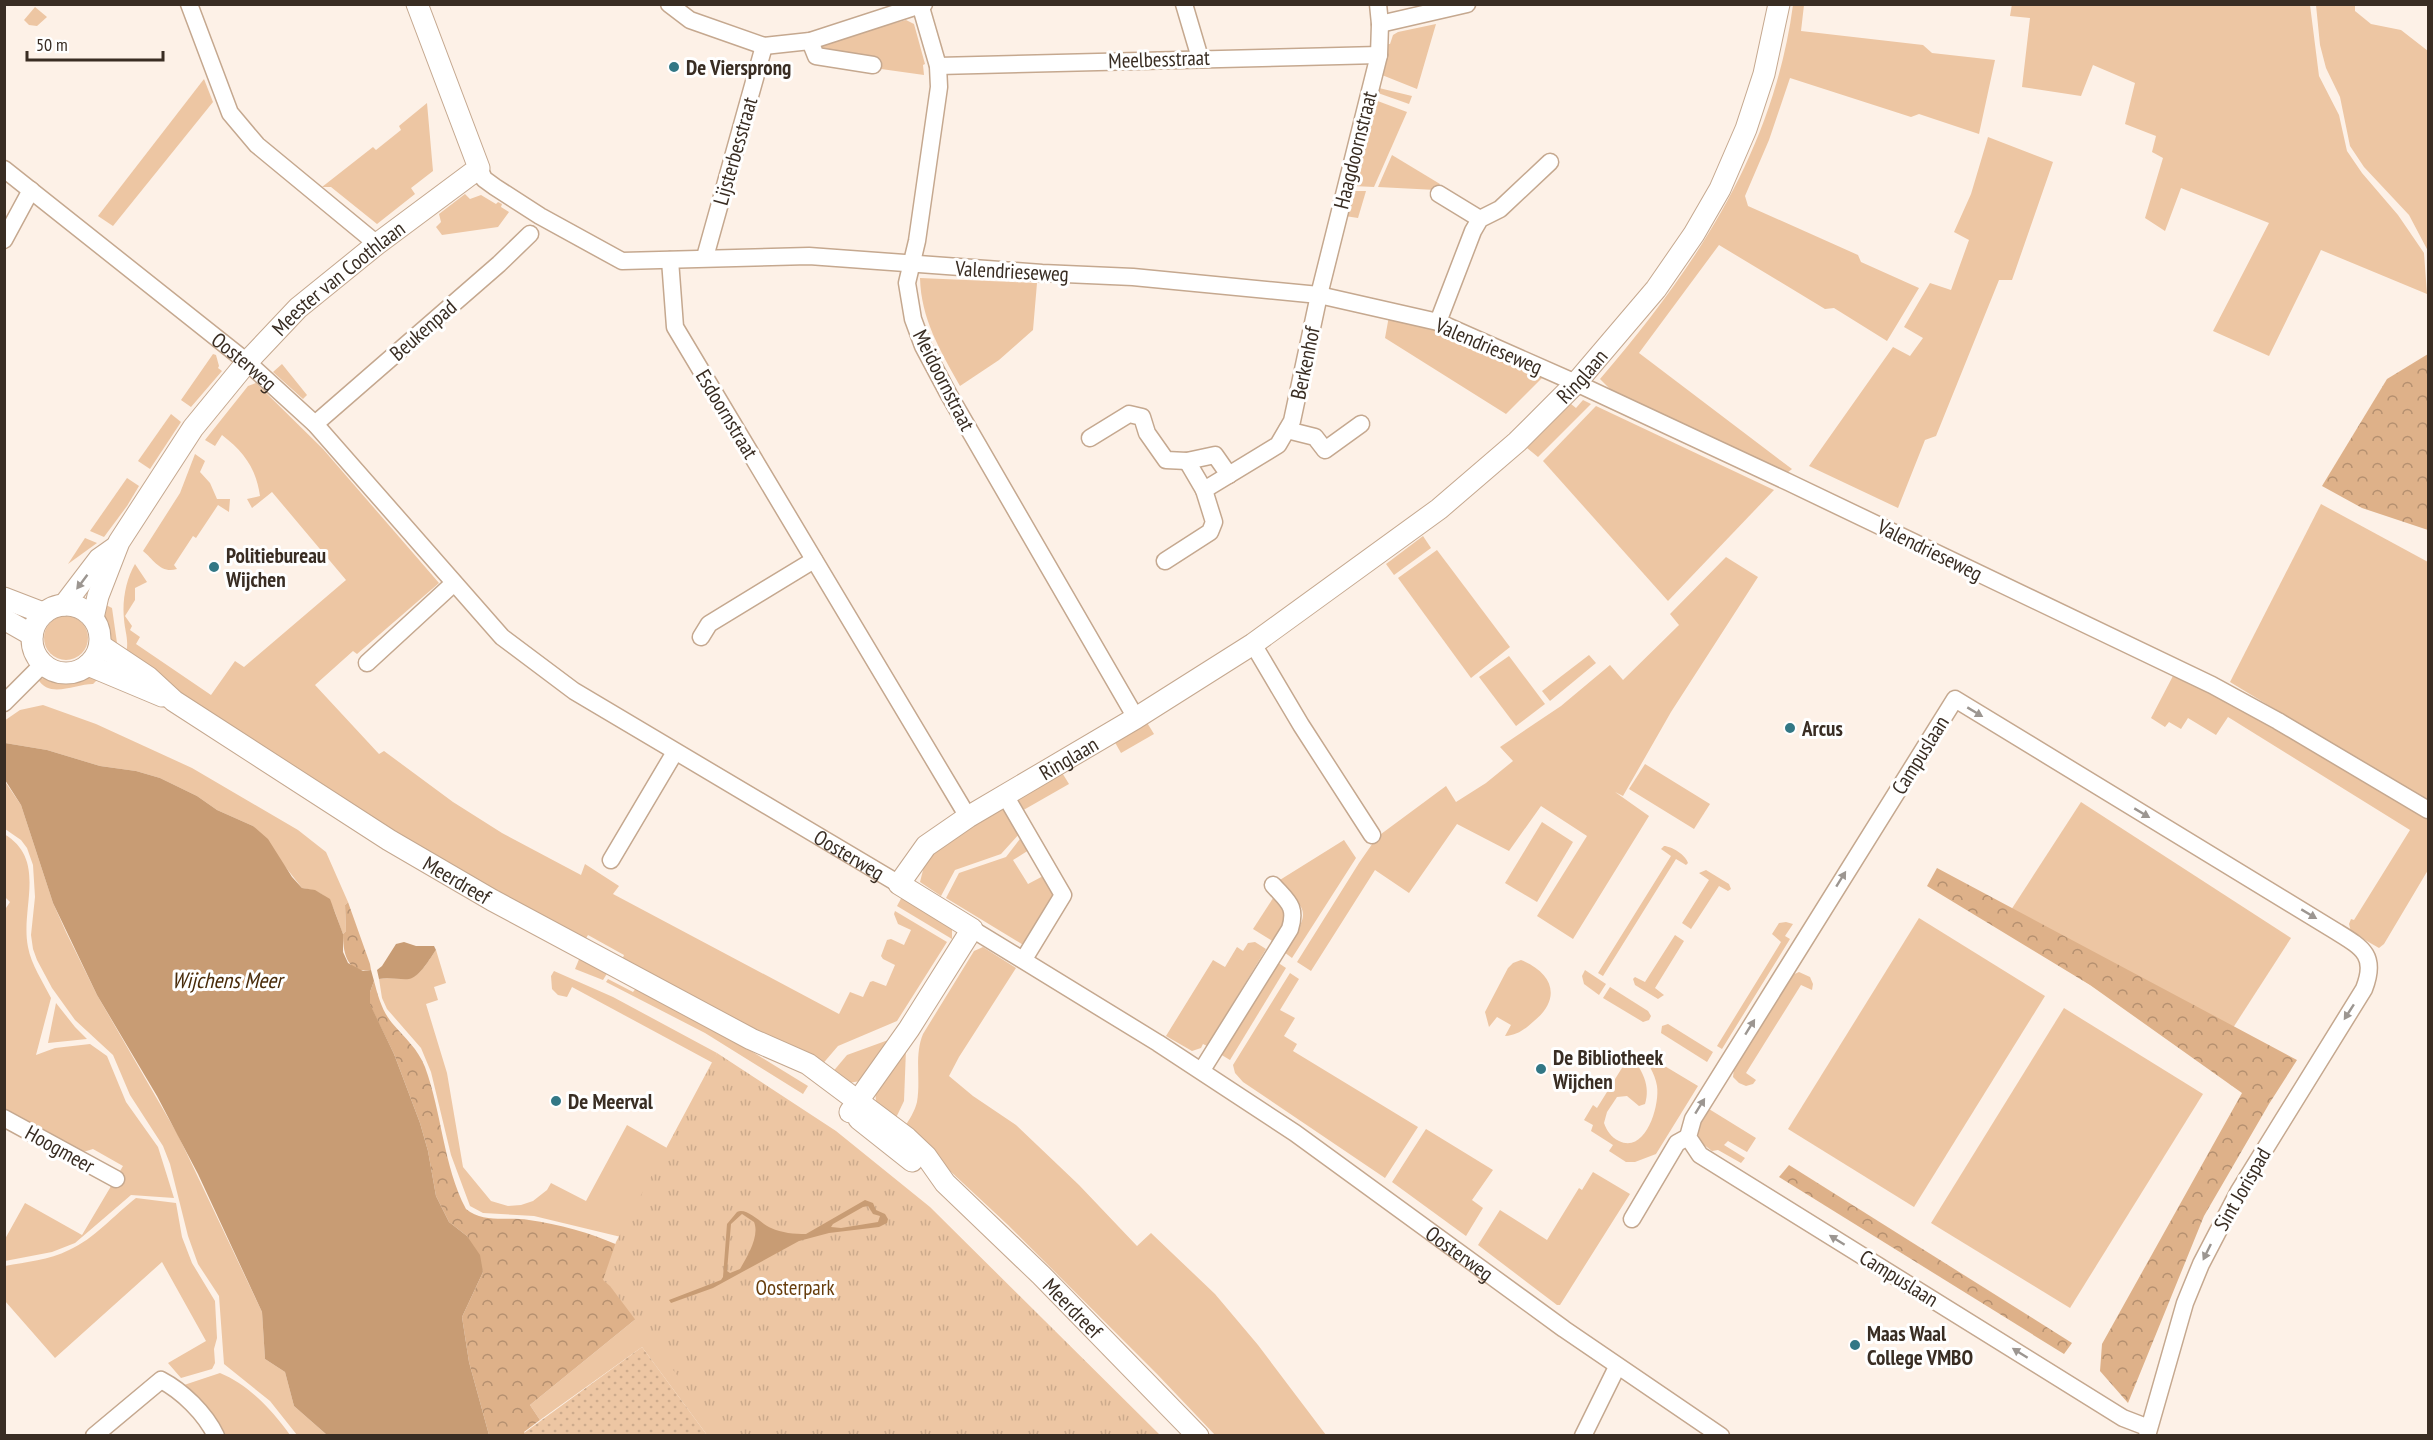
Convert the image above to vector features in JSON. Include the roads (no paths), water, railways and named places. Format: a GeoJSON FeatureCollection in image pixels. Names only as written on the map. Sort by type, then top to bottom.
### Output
{"type":"FeatureCollection","features":[{"type":"Feature","properties":{"kind":"street"},"geometry":{"type":"LineString","coordinates":[[189,4],[230,113],[257,145],[377,244]]}},
{"type":"Feature","properties":{"kind":"street"},"geometry":{"type":"LineString","coordinates":[[417,4],[479,168]]}},
{"type":"Feature","properties":{"kind":"street"},"geometry":{"type":"LineString","coordinates":[[669,4],[690,20],[764,46],[810,40],[922,5]]}},
{"type":"Feature","properties":{"kind":"street"},"geometry":{"type":"LineString","coordinates":[[1184,4],[1200,58]]}},
{"type":"Feature","properties":{"kind":"street","name":"Haagdoornstraat"},"geometry":{"type":"LineString","coordinates":[[1319,295],[1379,54],[1378,4]]}},
{"type":"Feature","properties":{"kind":"street"},"geometry":{"type":"LineString","coordinates":[[1380,24],[1423,10],[1467,4]]}},
{"type":"Feature","properties":{"kind":"street","name":"Ringlaan"},"geometry":{"type":"LineString","coordinates":[[899,884],[926,846],[968,817],[1006,797],[1136,718],[1252,644],[1438,509],[1517,441],[1576,383],[1656,289],[1694,234],[1720,189],[1764,74],[1779,4]]}},
{"type":"Feature","properties":{"kind":"street","name":"Meidoornstraat"},"geometry":{"type":"LineString","coordinates":[[922,5],[938,66],[939,87],[917,241],[907,282],[914,319],[923,346],[961,416],[1136,718]]}},
{"type":"Feature","properties":{"kind":"street"},"geometry":{"type":"LineString","coordinates":[[810,40],[816,56],[873,64]]}},
{"type":"Feature","properties":{"kind":"street","name":"Lijsterbesstraat"},"geometry":{"type":"LineString","coordinates":[[705,257],[764,46]]}},
{"type":"Feature","properties":{"kind":"street","name":"Meelbesstraat"},"geometry":{"type":"LineString","coordinates":[[938,66],[1379,54]]}},
{"type":"Feature","properties":{"kind":"street"},"geometry":{"type":"LineString","coordinates":[[1438,322],[1473,231],[1480,219],[1500,209],[1550,162]]}},
{"type":"Feature","properties":{"kind":"street","name":"Meester van Coothlaan"},"geometry":{"type":"LineString","coordinates":[[93,618],[98,596],[111,566],[116,547],[193,428],[247,362],[298,308],[377,244],[479,168]]}},
{"type":"Feature","properties":{"kind":"street","name":"Valendrieseweg"},"geometry":{"type":"LineString","coordinates":[[479,168],[484,179],[495,187],[540,216],[622,261],[808,256],[1133,277],[1319,295],[1438,322],[1576,383],[2212,685],[2278,721],[2428,810]]}},
{"type":"Feature","properties":{"kind":"street","name":"Oosterweg"},"geometry":{"type":"LineString","coordinates":[[4,169],[247,362],[315,424],[502,637],[574,691],[1024,959],[1202,1070],[1295,1133],[1617,1366],[1721,1436]]}},
{"type":"Feature","properties":{"kind":"street"},"geometry":{"type":"LineString","coordinates":[[4,240],[31,190]]}},
{"type":"Feature","properties":{"kind":"street"},"geometry":{"type":"LineString","coordinates":[[1439,194],[1480,219]]}},
{"type":"Feature","properties":{"kind":"street","name":"Beukenpad"},"geometry":{"type":"LineString","coordinates":[[315,424],[499,264],[530,234]]}},
{"type":"Feature","properties":{"kind":"street","name":"Esdoornstraat"},"geometry":{"type":"LineString","coordinates":[[670,260],[675,327],[968,817]]}},
{"type":"Feature","properties":{"kind":"street","name":"Berkenhof"},"geometry":{"type":"LineString","coordinates":[[1204,490],[1278,446],[1292,421],[1319,295]]}},
{"type":"Feature","properties":{"kind":"street"},"geometry":{"type":"LineString","coordinates":[[1090,438],[1129,414],[1142,417],[1147,433],[1166,460],[1187,461],[1215,455],[1229,475]]}},
{"type":"Feature","properties":{"kind":"street"},"geometry":{"type":"LineString","coordinates":[[1287,430],[1316,437],[1325,450],[1361,424]]}},
{"type":"Feature","properties":{"kind":"street"},"geometry":{"type":"LineString","coordinates":[[1164,561],[1210,532],[1214,522],[1204,490],[1187,461]]}},
{"type":"Feature","properties":{"kind":"street","name":"Meester van Coothlaan"},"geometry":{"type":"LineString","coordinates":[[64,605],[99,559],[116,547]]}},
{"type":"Feature","properties":{"kind":"street"},"geometry":{"type":"LineString","coordinates":[[701,637],[709,624],[814,560]]}},
{"type":"Feature","properties":{"kind":"street"},"geometry":{"type":"LineString","coordinates":[[367,663],[454,584]]}},
{"type":"Feature","properties":{"kind":"street"},"geometry":{"type":"LineString","coordinates":[[4,598],[43,613]]}},
{"type":"Feature","properties":{"kind":"street"},"geometry":{"type":"LineString","coordinates":[[64,605],[80,608],[93,618],[99,631],[96,656],[88,665],[76,672],[62,673],[43,664],[33,648],[32,635],[43,613],[64,605]]}},
{"type":"Feature","properties":{"kind":"street"},"geometry":{"type":"LineString","coordinates":[[4,619],[32,635]]}},
{"type":"Feature","properties":{"kind":"street"},"geometry":{"type":"LineString","coordinates":[[1252,644],[1372,835]]}},
{"type":"Feature","properties":{"kind":"street","name":"Meerdreef"},"geometry":{"type":"LineString","coordinates":[[99,645],[148,677],[174,700],[389,840],[492,900],[751,1039],[808,1064],[854,1106],[894,1127],[926,1156],[945,1183],[1041,1275],[1198,1436]]}},
{"type":"Feature","properties":{"kind":"street"},"geometry":{"type":"LineString","coordinates":[[4,703],[43,664]]}},
{"type":"Feature","properties":{"kind":"street","name":"Meerdreef"},"geometry":{"type":"LineString","coordinates":[[88,665],[140,689],[174,700]]}},
{"type":"Feature","properties":{"kind":"street","name":"Campuslaan"},"geometry":{"type":"LineString","coordinates":[[1632,1220],[1677,1143],[1688,1137],[1693,1119],[1955,699],[2357,944],[2369,959]]}},
{"type":"Feature","properties":{"kind":"street"},"geometry":{"type":"LineString","coordinates":[[611,860],[675,752]]}},
{"type":"Feature","properties":{"kind":"street"},"geometry":{"type":"LineString","coordinates":[[1006,797],[1063,895],[1024,959]]}},
{"type":"Feature","properties":{"kind":"street"},"geometry":{"type":"LineString","coordinates":[[1202,1070],[1290,929],[1294,916],[1292,906],[1273,885]]}},
{"type":"Feature","properties":{"kind":"street"},"geometry":{"type":"LineString","coordinates":[[854,1106],[909,1029],[972,928]]}},
{"type":"Feature","properties":{"kind":"street","name":"Sint Jorispad"},"geometry":{"type":"LineString","coordinates":[[2148,1432],[2185,1303],[2201,1263],[2239,1191],[2364,989],[2370,973],[2369,959]]}},
{"type":"Feature","properties":{"kind":"street","name":"Hoogmeer"},"geometry":{"type":"LineString","coordinates":[[4,1118],[116,1179]]}},
{"type":"Feature","properties":{"kind":"street","name":"Campuslaan"},"geometry":{"type":"LineString","coordinates":[[1688,1137],[1700,1155],[2148,1432]]}},
{"type":"Feature","properties":{"kind":"street"},"geometry":{"type":"LineString","coordinates":[[1583,1436],[1617,1366]]}},
{"type":"Feature","properties":{"kind":"street"},"geometry":{"type":"LineString","coordinates":[[94,1436],[161,1380],[173,1386],[193,1406],[212,1426],[216,1436]]}},
{"type":"Feature","properties":{"kind":"water","name":"Wijchens Meer"},"geometry":{"type":"Polygon","coordinates":[[[5,743],[47,750],[100,766],[136,771],[160,778],[197,796],[217,810],[253,826],[268,839],[292,877],[302,888],[315,890],[330,899],[343,934],[343,952],[348,963],[363,971],[371,970],[374,981],[370,992],[370,1004],[394,1054],[420,1123],[428,1151],[436,1196],[449,1222],[467,1236],[480,1255],[483,1272],[462,1317],[469,1362],[489,1435],[327,1435],[294,1406],[285,1372],[265,1359],[262,1312],[198,1174],[157,1096],[97,995],[53,903],[21,805],[5,780],[5,743]]]}},
{"type":"Feature","properties":{"kind":"water"},"geometry":{"type":"Polygon","coordinates":[[[404,942],[416,946],[434,946],[436,950],[413,978],[379,979],[377,970],[396,944],[404,942]]]}},
{"type":"Feature","properties":{"kind":"water"},"geometry":{"type":"Polygon","coordinates":[[[865,1200],[873,1203],[876,1210],[885,1214],[888,1219],[887,1223],[879,1227],[829,1233],[799,1241],[713,1288],[671,1303],[669,1300],[721,1280],[727,1224],[737,1212],[750,1214],[775,1230],[806,1234],[865,1200]],[[868,1206],[831,1227],[841,1228],[878,1222],[880,1216],[873,1214],[868,1206]],[[742,1214],[731,1224],[727,1271],[730,1273],[740,1269],[754,1240],[754,1222],[742,1214]]]}},
{"type":"Feature","properties":{"kind":"place","name":"De Viersprong"},"geometry":{"type":"Point","coordinates":[674,67]}},
{"type":"Feature","properties":{"kind":"place","name":"Politiebureau Wijchen"},"geometry":{"type":"Point","coordinates":[214,567]}},
{"type":"Feature","properties":{"kind":"place","name":"Arcus"},"geometry":{"type":"Point","coordinates":[1790,728]}},
{"type":"Feature","properties":{"kind":"place","name":"De Bibliotheek Wijchen"},"geometry":{"type":"Point","coordinates":[1541,1069]}},
{"type":"Feature","properties":{"kind":"place","name":"De Meerval"},"geometry":{"type":"Point","coordinates":[556,1101]}},
{"type":"Feature","properties":{"kind":"place","name":"Maas Waal College VMBO"},"geometry":{"type":"Point","coordinates":[1855,1345]}},
{"type":"Feature","properties":{"kind":"park label","name":"Oosterpark"},"geometry":{"type":"Point","coordinates":[795,1287]}}]}
